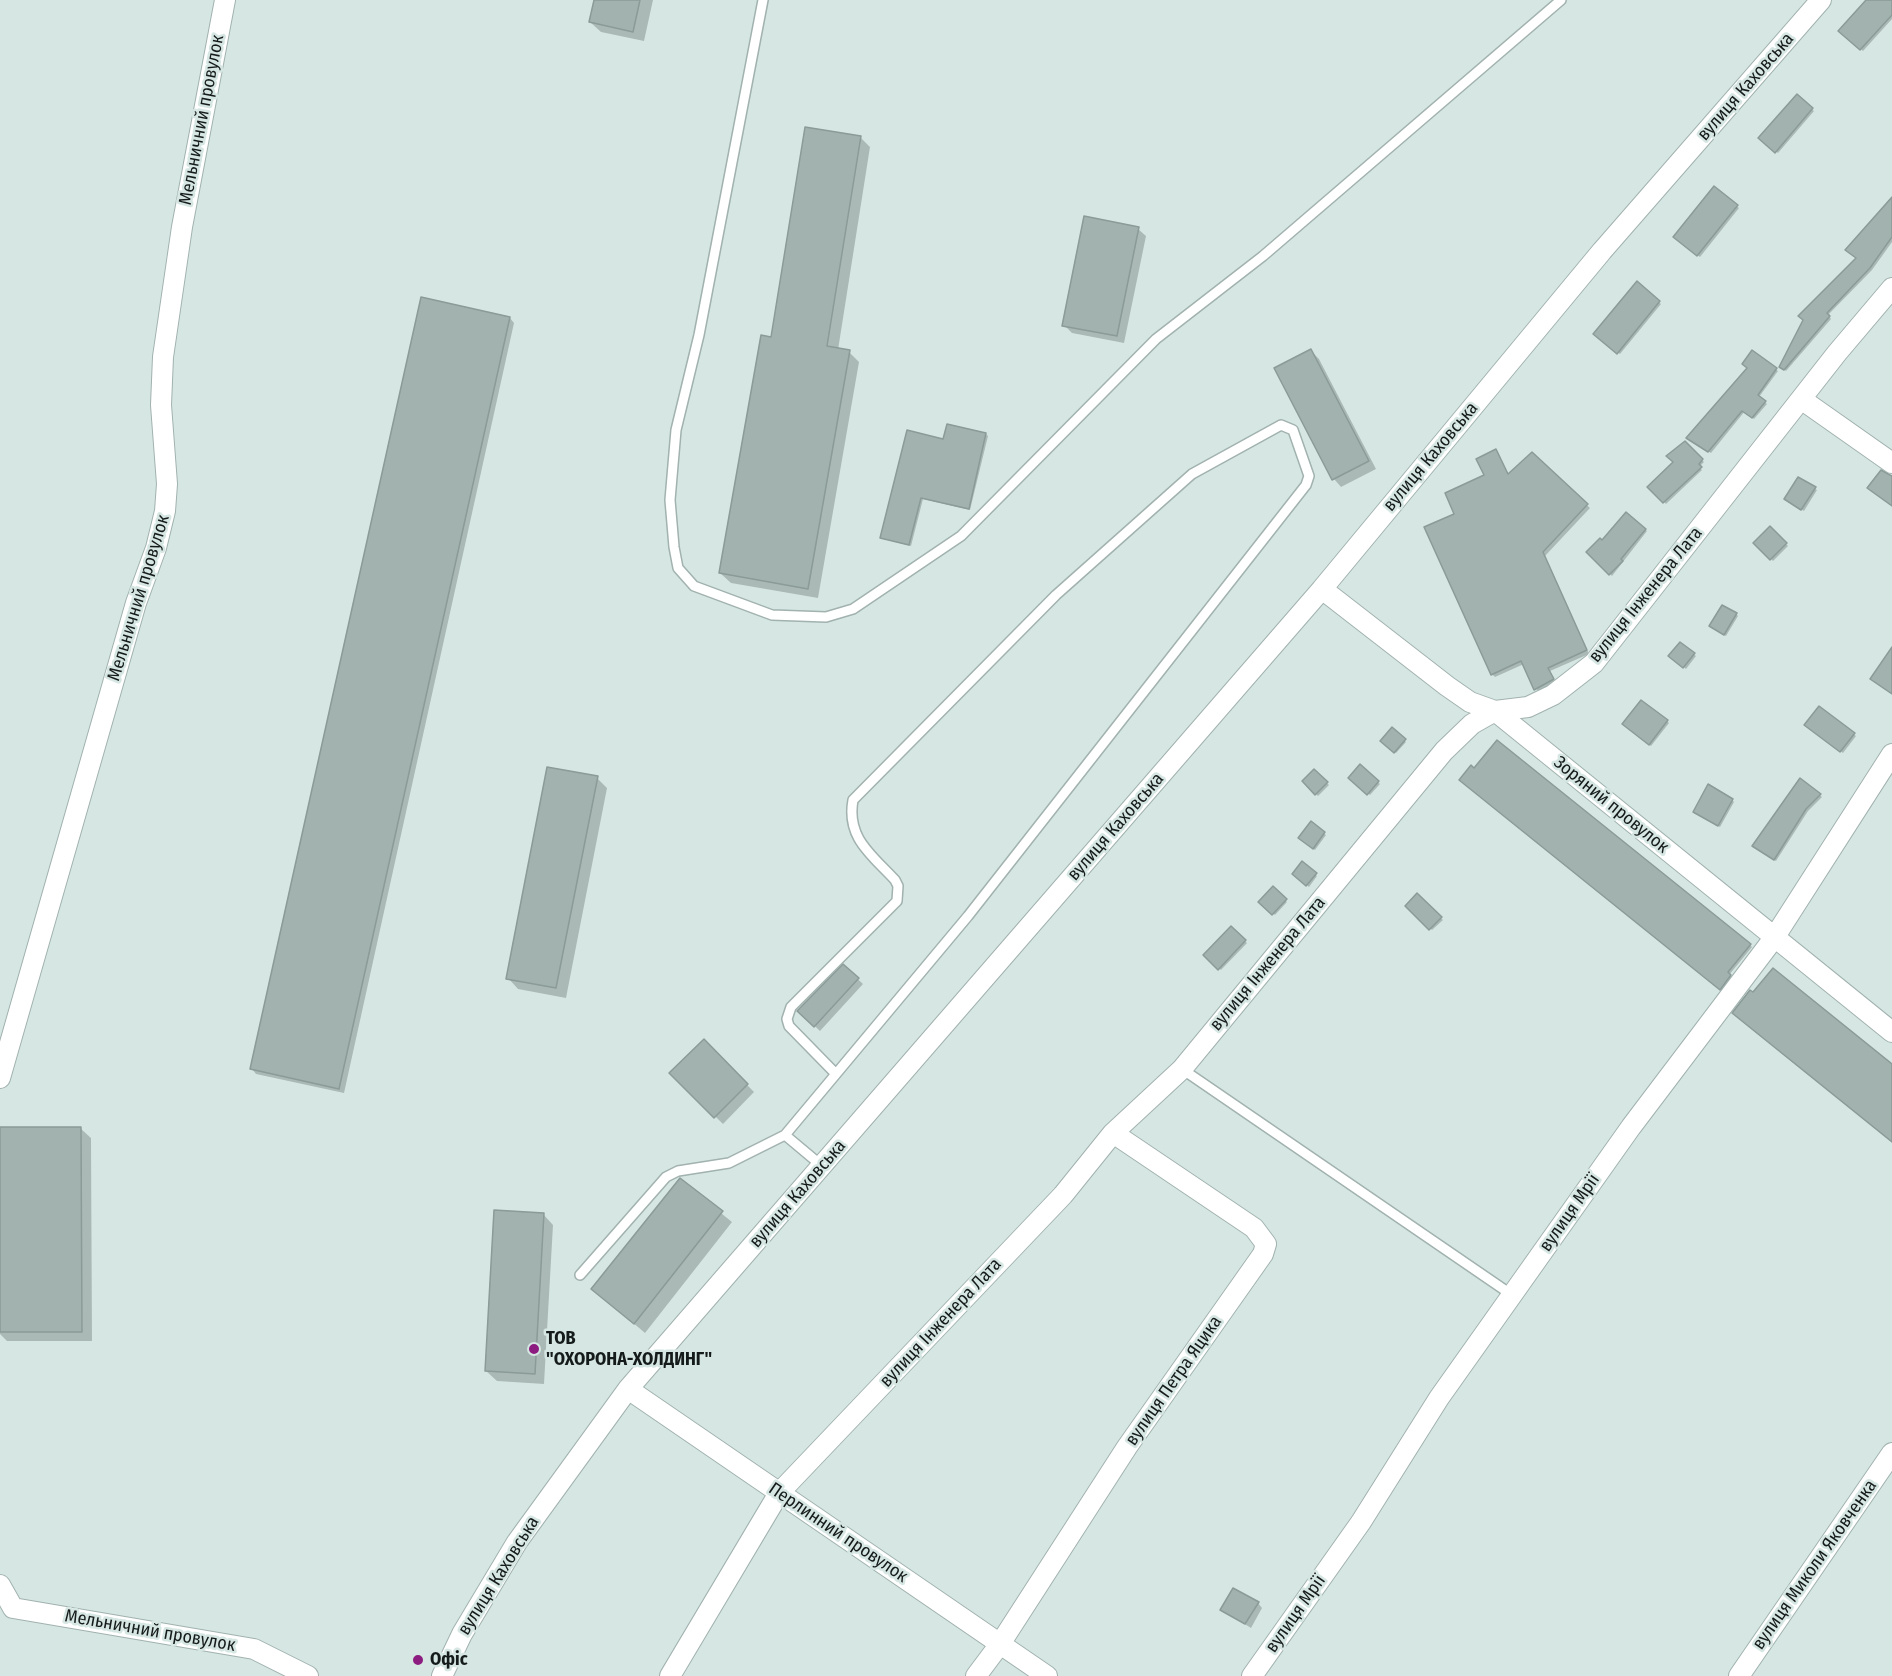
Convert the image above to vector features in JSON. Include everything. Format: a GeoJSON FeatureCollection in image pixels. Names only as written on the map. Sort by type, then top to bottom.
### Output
{"type":"FeatureCollection","features":[{"type":"Feature","properties":{"kind":"street","name":"Мельничний провулок"},"geometry":{"type":"LineString","coordinates":[[0,1078],[165,511],[167,484],[161,405],[163,357],[182,227],[225,0]]}},
{"type":"Feature","properties":{"kind":"street","name":"вулиця Каховська"},"geometry":{"type":"LineString","coordinates":[[441,1676],[462,1634],[517,1542],[628,1389],[1322,589],[1602,251],[1821,0]]}},
{"type":"Feature","properties":{"kind":"street","name":"вулиця Інженера Лата"},"geometry":{"type":"LineString","coordinates":[[670,1676],[779,1493],[1063,1195],[1113,1133],[1182,1069],[1444,751],[1472,724],[1496,711],[1528,707],[1553,695],[1594,663],[1801,399],[1892,288]]}},
{"type":"Feature","properties":{"kind":"street"},"geometry":{"type":"LineString","coordinates":[[1801,399],[1892,463]]}},
{"type":"Feature","properties":{"kind":"street","name":"Зоряний провулок"},"geometry":{"type":"LineString","coordinates":[[1322,589],[1447,686],[1470,702],[1496,711],[1892,1032]]}},
{"type":"Feature","properties":{"kind":"street","name":"вулиця Мрії"},"geometry":{"type":"LineString","coordinates":[[1252,1676],[1361,1522],[1432,1407],[1631,1127],[1774,938],[1892,754]]}},
{"type":"Feature","properties":{"kind":"street","name":"вулиця Петра Яцика"},"geometry":{"type":"LineString","coordinates":[[976,1676],[1000,1644],[1128,1447],[1263,1254],[1266,1244],[1254,1228],[1113,1133]]}},
{"type":"Feature","properties":{"kind":"street","name":"Перлинний провулок"},"geometry":{"type":"LineString","coordinates":[[628,1389],[1047,1676]]}},
{"type":"Feature","properties":{"kind":"street","name":"вулиця Миколи Яковченка"},"geometry":{"type":"LineString","coordinates":[[1739,1676],[1892,1453]]}},
{"type":"Feature","properties":{"kind":"street","name":"Мельничний провулок"},"geometry":{"type":"LineString","coordinates":[[0,1584],[7,1605],[254,1649],[308,1676]]}},
{"type":"Feature","properties":{"kind":"lane"},"geometry":{"type":"LineString","coordinates":[[763,0],[699,335],[676,430],[670,500],[674,547],[678,568],[694,586],[772,615],[826,617],[853,609],[961,536],[1156,339],[1263,256],[1562,0]]}},
{"type":"Feature","properties":{"kind":"lane"},"geometry":{"type":"LineString","coordinates":[[580,1275],[666,1177],[678,1171],[729,1163],[785,1135],[836,1074],[968,916],[1306,485],[1309,476],[1293,430],[1288,426],[1281,425],[1192,474],[1056,595],[853,800],[851,824],[858,839],[896,880],[899,894],[897,901],[791,1007],[787,1019],[789,1026],[836,1074]]}},
{"type":"Feature","properties":{"kind":"lane"},"geometry":{"type":"LineString","coordinates":[[1182,1069],[1512,1295]]}},
{"type":"Feature","properties":{"kind":"lane"},"geometry":{"type":"LineString","coordinates":[[785,1135],[822,1166]]}},
{"type":"Feature","properties":{"kind":"building"},"geometry":{"type":"Polygon","coordinates":[[[594,0],[640,0],[633,32],[589,22],[594,0]]]}},
{"type":"Feature","properties":{"kind":"building"},"geometry":{"type":"Polygon","coordinates":[[[1866,0],[1892,0],[1892,15],[1860,50],[1838,31],[1866,0]]]}},
{"type":"Feature","properties":{"kind":"building"},"geometry":{"type":"Polygon","coordinates":[[[1797,94],[1813,108],[1775,153],[1758,138],[1797,94]]]}},
{"type":"Feature","properties":{"kind":"building"},"geometry":{"type":"Polygon","coordinates":[[[805,127],[861,136],[827,346],[850,350],[808,589],[719,573],[761,335],[771,337],[805,127]]]}},
{"type":"Feature","properties":{"kind":"building"},"geometry":{"type":"Polygon","coordinates":[[[1714,186],[1738,205],[1697,256],[1673,237],[1714,186]]]}},
{"type":"Feature","properties":{"kind":"building"},"geometry":{"type":"Polygon","coordinates":[[[1892,197],[1892,237],[1870,268],[1827,313],[1830,316],[1784,370],[1779,367],[1803,320],[1798,316],[1856,258],[1845,250],[1892,197]]]}},
{"type":"Feature","properties":{"kind":"building"},"geometry":{"type":"Polygon","coordinates":[[[1084,216],[1139,227],[1117,336],[1062,326],[1084,216]]]}},
{"type":"Feature","properties":{"kind":"building"},"geometry":{"type":"Polygon","coordinates":[[[1637,281],[1660,301],[1617,354],[1593,334],[1637,281]]]}},
{"type":"Feature","properties":{"kind":"building"},"geometry":{"type":"Polygon","coordinates":[[[421,297],[510,317],[339,1089],[250,1069],[421,297]]]}},
{"type":"Feature","properties":{"kind":"building"},"geometry":{"type":"Polygon","coordinates":[[[1311,349],[1369,461],[1332,480],[1274,368],[1311,349]]]}},
{"type":"Feature","properties":{"kind":"building"},"geometry":{"type":"Polygon","coordinates":[[[1752,350],[1777,368],[1758,395],[1766,401],[1752,418],[1742,411],[1708,452],[1686,438],[1747,368],[1742,364],[1752,350]]]}},
{"type":"Feature","properties":{"kind":"building"},"geometry":{"type":"Polygon","coordinates":[[[947,424],[986,433],[969,509],[921,498],[909,545],[880,538],[907,430],[943,439],[947,424]]]}},
{"type":"Feature","properties":{"kind":"building"},"geometry":{"type":"Polygon","coordinates":[[[1685,441],[1703,459],[1699,464],[1702,467],[1663,503],[1647,487],[1673,462],[1666,456],[1685,441]]]}},
{"type":"Feature","properties":{"kind":"building"},"geometry":{"type":"Polygon","coordinates":[[[1496,449],[1508,474],[1532,452],[1588,504],[1543,552],[1587,650],[1548,668],[1554,679],[1534,690],[1521,661],[1491,675],[1424,527],[1454,514],[1445,493],[1484,475],[1476,459],[1496,449]]]}},
{"type":"Feature","properties":{"kind":"building"},"geometry":{"type":"Polygon","coordinates":[[[1881,470],[1892,476],[1892,506],[1867,488],[1881,470]]]}},
{"type":"Feature","properties":{"kind":"building"},"geometry":{"type":"Polygon","coordinates":[[[1798,477],[1816,487],[1801,510],[1784,499],[1798,477]]]}},
{"type":"Feature","properties":{"kind":"building"},"geometry":{"type":"Polygon","coordinates":[[[1626,512],[1646,529],[1621,559],[1623,561],[1609,575],[1586,552],[1600,538],[1602,540],[1626,512]]]}},
{"type":"Feature","properties":{"kind":"building"},"geometry":{"type":"Polygon","coordinates":[[[1770,526],[1787,543],[1770,560],[1753,543],[1770,526]]]}},
{"type":"Feature","properties":{"kind":"building"},"geometry":{"type":"Polygon","coordinates":[[[1722,605],[1737,613],[1724,635],[1709,626],[1722,605]]]}},
{"type":"Feature","properties":{"kind":"building"},"geometry":{"type":"Polygon","coordinates":[[[1680,642],[1695,653],[1683,668],[1668,656],[1680,642]]]}},
{"type":"Feature","properties":{"kind":"building"},"geometry":{"type":"Polygon","coordinates":[[[1892,647],[1892,694],[1870,679],[1892,647]]]}},
{"type":"Feature","properties":{"kind":"building"},"geometry":{"type":"Polygon","coordinates":[[[1641,700],[1668,720],[1649,745],[1622,724],[1641,700]]]}},
{"type":"Feature","properties":{"kind":"building"},"geometry":{"type":"Polygon","coordinates":[[[1819,706],[1855,733],[1840,752],[1804,725],[1819,706]]]}},
{"type":"Feature","properties":{"kind":"building"},"geometry":{"type":"Polygon","coordinates":[[[1392,727],[1406,739],[1394,753],[1380,741],[1392,727]]]}},
{"type":"Feature","properties":{"kind":"building"},"geometry":{"type":"Polygon","coordinates":[[[1497,740],[1751,944],[1728,972],[1731,975],[1720,990],[1459,780],[1471,765],[1474,768],[1497,740]]]}},
{"type":"Feature","properties":{"kind":"building"},"geometry":{"type":"Polygon","coordinates":[[[1360,764],[1379,781],[1367,795],[1348,778],[1360,764]]]}},
{"type":"Feature","properties":{"kind":"building"},"geometry":{"type":"Polygon","coordinates":[[[547,767],[598,776],[556,988],[506,979],[547,767]]]}},
{"type":"Feature","properties":{"kind":"building"},"geometry":{"type":"Polygon","coordinates":[[[1314,769],[1328,782],[1315,795],[1302,781],[1314,769]]]}},
{"type":"Feature","properties":{"kind":"building"},"geometry":{"type":"Polygon","coordinates":[[[1800,778],[1821,794],[1806,809],[1774,860],[1752,846],[1800,778]]]}},
{"type":"Feature","properties":{"kind":"building"},"geometry":{"type":"Polygon","coordinates":[[[1708,784],[1733,799],[1718,826],[1693,812],[1708,784]]]}},
{"type":"Feature","properties":{"kind":"building"},"geometry":{"type":"Polygon","coordinates":[[[1311,821],[1325,832],[1313,849],[1298,838],[1311,821]]]}},
{"type":"Feature","properties":{"kind":"building"},"geometry":{"type":"Polygon","coordinates":[[[1302,861],[1317,873],[1306,886],[1292,874],[1302,861]]]}},
{"type":"Feature","properties":{"kind":"building"},"geometry":{"type":"Polygon","coordinates":[[[1273,886],[1287,899],[1272,915],[1258,902],[1273,886]]]}},
{"type":"Feature","properties":{"kind":"building"},"geometry":{"type":"Polygon","coordinates":[[[1417,893],[1442,917],[1429,930],[1405,906],[1417,893]]]}},
{"type":"Feature","properties":{"kind":"building"},"geometry":{"type":"Polygon","coordinates":[[[1231,926],[1246,940],[1218,970],[1203,955],[1231,926]]]}},
{"type":"Feature","properties":{"kind":"building"},"geometry":{"type":"Polygon","coordinates":[[[843,964],[859,978],[814,1027],[797,1011],[843,964]]]}},
{"type":"Feature","properties":{"kind":"building"},"geometry":{"type":"Polygon","coordinates":[[[1773,968],[1892,1064],[1892,1142],[1732,1013],[1750,990],[1753,992],[1773,968]]]}},
{"type":"Feature","properties":{"kind":"building"},"geometry":{"type":"Polygon","coordinates":[[[704,1039],[748,1084],[714,1118],[669,1073],[704,1039]]]}},
{"type":"Feature","properties":{"kind":"building"},"geometry":{"type":"Polygon","coordinates":[[[0,1127],[81,1127],[82,1332],[0,1332],[0,1127]]]}},
{"type":"Feature","properties":{"kind":"building"},"geometry":{"type":"Polygon","coordinates":[[[680,1178],[723,1211],[634,1324],[591,1289],[680,1178]]]}},
{"type":"Feature","properties":{"kind":"building"},"geometry":{"type":"Polygon","coordinates":[[[494,1210],[544,1213],[535,1374],[485,1371],[494,1210]]]}},
{"type":"Feature","properties":{"kind":"building"},"geometry":{"type":"Polygon","coordinates":[[[1233,1588],[1259,1602],[1245,1624],[1220,1610],[1233,1588]]]}},
{"type":"Feature","properties":{"kind":"place","name":"ТОВ \"ОХОРОНА-ХОЛДИНГ\""},"geometry":{"type":"Point","coordinates":[534,1349]}},
{"type":"Feature","properties":{"kind":"place","name":"Офіс"},"geometry":{"type":"Point","coordinates":[418,1660]}}]}
